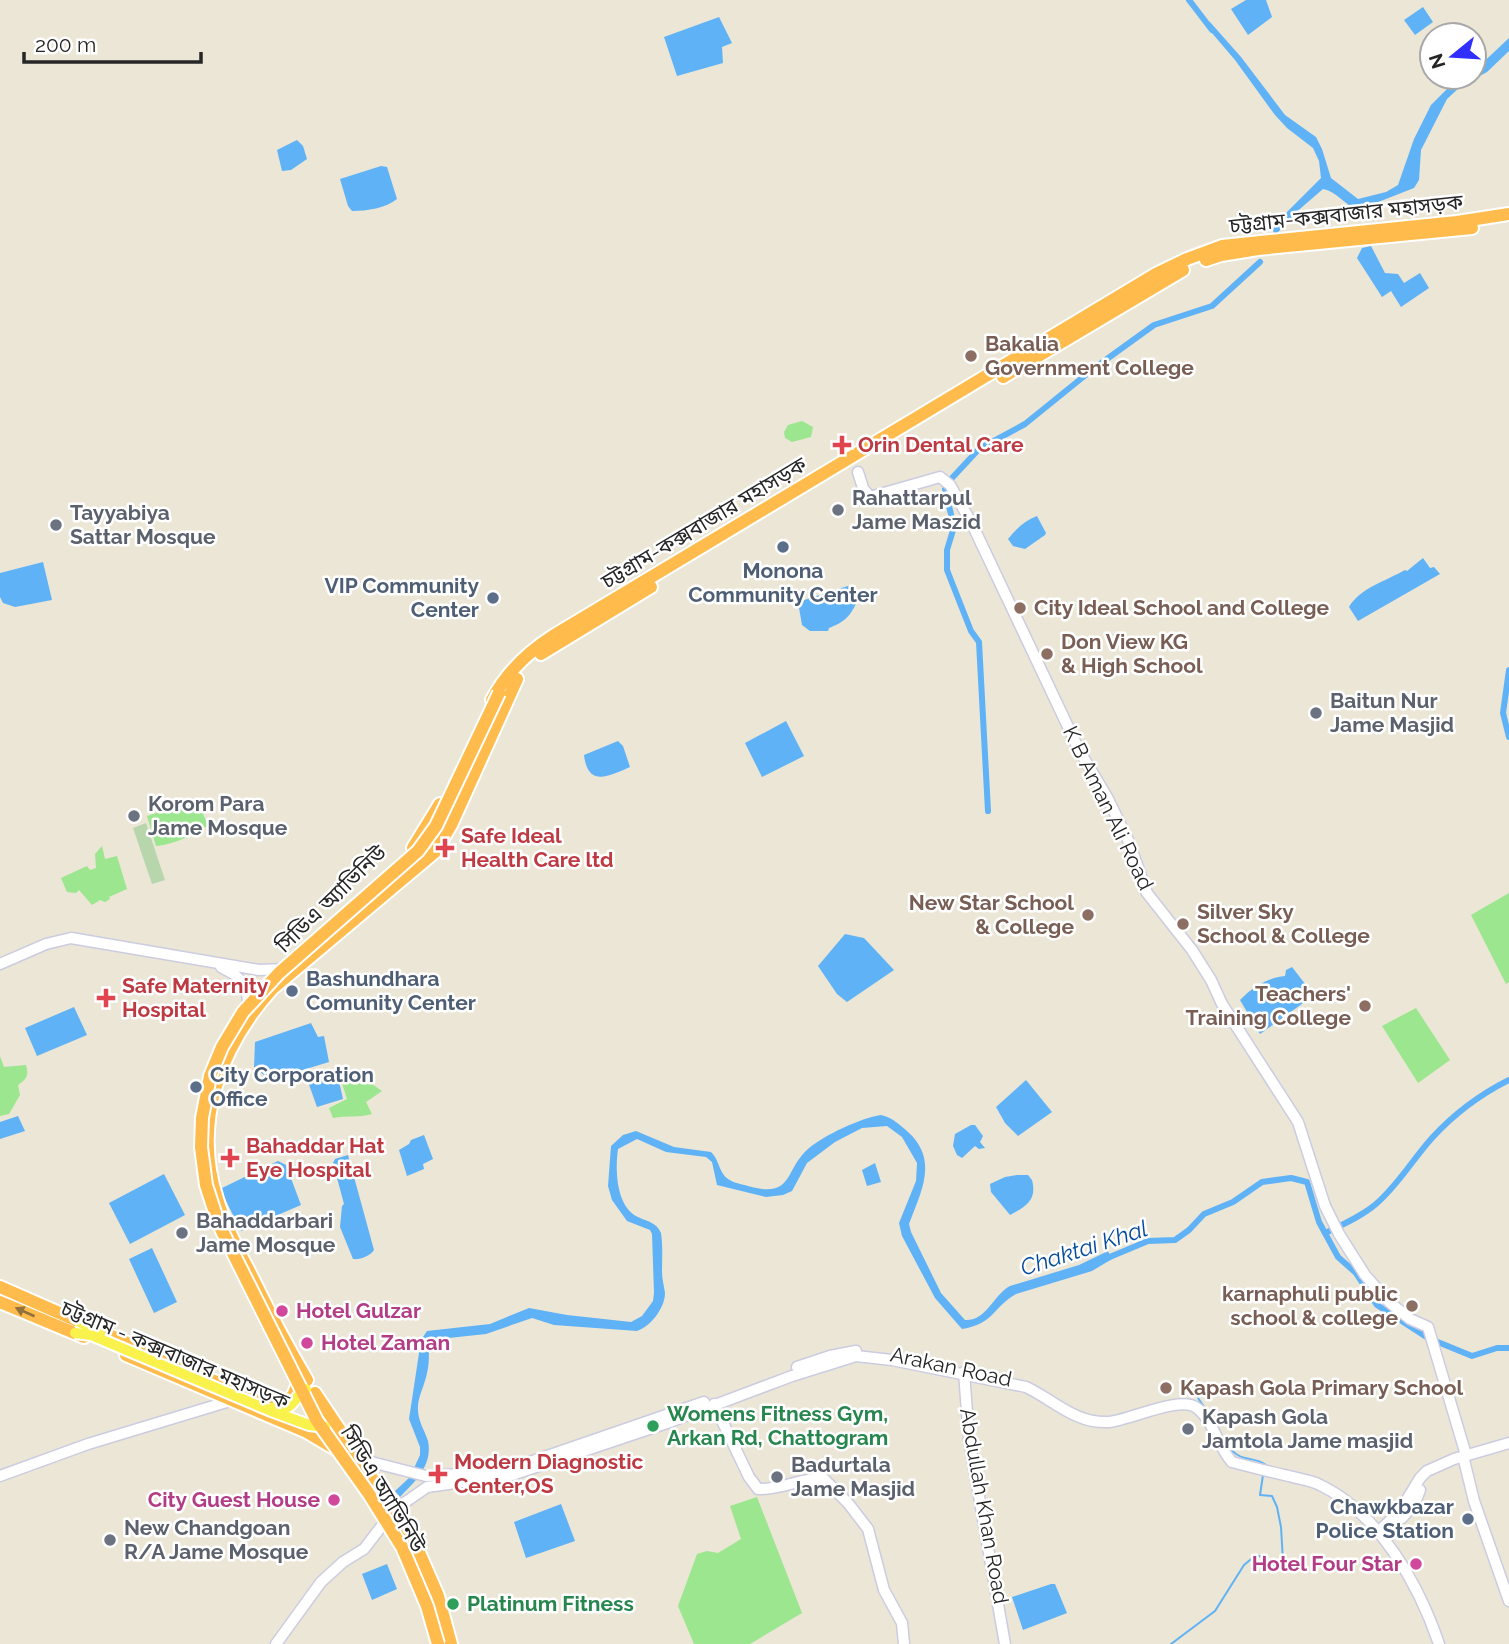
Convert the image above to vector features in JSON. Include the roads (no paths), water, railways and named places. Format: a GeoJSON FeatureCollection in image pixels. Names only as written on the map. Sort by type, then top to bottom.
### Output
{"type":"FeatureCollection","features":[{"type":"Feature","properties":{"kind":"highway","name":"চট্টগ্রাম-কক্সবাজার মহাসড়ক"},"geometry":{"type":"LineString","coordinates":[[513,677],[528,654],[561,631],[1143,288],[1187,259],[1222,246],[1509,215]]}},
{"type":"Feature","properties":{"kind":"highway","name":"চট্টগ্রাম-কক্সবাজার মহাসড়ক"},"geometry":{"type":"LineString","coordinates":[[1143,288],[1191,265],[1221,255],[1509,223]]}},
{"type":"Feature","properties":{"kind":"highway"},"geometry":{"type":"LineString","coordinates":[[435,1644],[427,1606],[402,1547],[324,1427],[225,1239],[210,1202],[203,1173],[201,1147],[204,1101],[210,1076],[225,1041],[251,1001],[426,840],[444,810],[501,694],[513,677]]}},
{"type":"Feature","properties":{"kind":"highway","name":"সিডিএ অ্যাভিনিউ"},"geometry":{"type":"LineString","coordinates":[[435,1644],[403,1554],[334,1448],[220,1231],[203,1174],[201,1121],[213,1071],[228,1039],[248,1009],[415,845],[433,817],[496,692],[513,677]]}},
{"type":"Feature","properties":{"kind":"highway","name":"সিডিএ অ্যাভিনিউ"},"geometry":{"type":"LineString","coordinates":[[394,1510],[352,1447],[305,1390],[286,1344],[240,1253],[217,1202],[211,1176],[207,1132],[210,1105],[227,1053],[251,1013],[272,989],[435,852],[451,825],[513,677]]}},
{"type":"Feature","properties":{"kind":"highway"},"geometry":{"type":"LineString","coordinates":[[0,1287],[77,1327],[246,1395],[275,1404],[285,1402],[305,1390]]}},
{"type":"Feature","properties":{"kind":"highway","name":"চট্টগ্রাম - কক্সবাজার মহাসড়ক"},"geometry":{"type":"LineString","coordinates":[[0,1302],[77,1327],[334,1448]]}},
{"type":"Feature","properties":{"kind":"highway"},"geometry":{"type":"LineString","coordinates":[[324,1427],[389,1513],[408,1545],[433,1604],[445,1644]]}},
{"type":"Feature","properties":{"kind":"highway"},"geometry":{"type":"LineString","coordinates":[[394,1510],[432,1578],[451,1644]]}},
{"type":"Feature","properties":{"kind":"main road","name":"K B Aman Ali Road"},"geometry":{"type":"LineString","coordinates":[[858,472],[863,488],[870,498],[940,477],[947,482],[972,524],[1079,750],[1107,797],[1129,842],[1147,892],[1192,950],[1222,1004],[1298,1122],[1322,1198],[1339,1234],[1365,1275],[1389,1303],[1426,1327],[1464,1457]]}},
{"type":"Feature","properties":{"kind":"main road"},"geometry":{"type":"LineString","coordinates":[[0,964],[46,944],[71,937],[259,970],[287,968]]}},
{"type":"Feature","properties":{"kind":"main road"},"geometry":{"type":"LineString","coordinates":[[212,961],[245,984],[249,995],[248,1009]]}},
{"type":"Feature","properties":{"kind":"main road"},"geometry":{"type":"LineString","coordinates":[[77,1327],[271,1411],[324,1427]]}},
{"type":"Feature","properties":{"kind":"main road","name":"Arakan Road"},"geometry":{"type":"LineString","coordinates":[[352,1447],[371,1462],[426,1476],[480,1473],[524,1464],[845,1352],[860,1350],[889,1353],[1026,1387],[1073,1415],[1098,1422],[1124,1419],[1189,1403],[1207,1418],[1225,1455],[1232,1462],[1319,1484],[1344,1500],[1381,1531]]}},
{"type":"Feature","properties":{"kind":"main road","name":"Arakan Road"},"geometry":{"type":"LineString","coordinates":[[276,1644],[321,1582],[343,1562],[364,1549],[394,1510],[427,1487],[512,1475],[856,1356],[964,1371],[1034,1386],[1072,1412],[1099,1419],[1119,1418],[1192,1399],[1199,1401],[1235,1458],[1334,1487],[1381,1531],[1397,1553],[1422,1600],[1441,1644]]}},
{"type":"Feature","properties":{"kind":"main road","name":"Abdullah Khan Road"},"geometry":{"type":"LineString","coordinates":[[964,1371],[971,1457],[1006,1644]]}},
{"type":"Feature","properties":{"kind":"main road"},"geometry":{"type":"LineString","coordinates":[[0,1476],[106,1438],[230,1401]]}},
{"type":"Feature","properties":{"kind":"main road"},"geometry":{"type":"LineString","coordinates":[[714,1405],[749,1477],[758,1489],[823,1478],[848,1503],[868,1529],[884,1590],[902,1623],[904,1644]]}},
{"type":"Feature","properties":{"kind":"main road"},"geometry":{"type":"LineString","coordinates":[[1381,1531],[1400,1511],[1427,1471],[1464,1457],[1509,1445]]}},
{"type":"Feature","properties":{"kind":"main road"},"geometry":{"type":"LineString","coordinates":[[1464,1457],[1478,1512],[1509,1601]]}},
{"type":"Feature","properties":{"kind":"water"},"geometry":{"type":"Polygon","coordinates":[[[1246,0],[1266,0],[1272,17],[1248,35],[1231,9],[1246,0]]]}},
{"type":"Feature","properties":{"kind":"water"},"geometry":{"type":"Polygon","coordinates":[[[1423,7],[1432,21],[1418,21],[1418,33],[1415,35],[1404,20],[1423,7]]]}},
{"type":"Feature","properties":{"kind":"water"},"geometry":{"type":"Polygon","coordinates":[[[719,17],[732,43],[722,47],[723,63],[677,76],[664,37],[719,17]]]}},
{"type":"Feature","properties":{"kind":"water"},"geometry":{"type":"Polygon","coordinates":[[[1210,22],[1241,57],[1285,115],[1316,137],[1331,178],[1358,199],[1386,192],[1398,185],[1414,139],[1431,105],[1445,91],[1456,91],[1447,99],[1421,150],[1419,180],[1414,188],[1358,210],[1323,189],[1283,221],[1283,216],[1321,178],[1319,161],[1313,148],[1275,115],[1206,26],[1210,22]]]}},
{"type":"Feature","properties":{"kind":"water"},"geometry":{"type":"Polygon","coordinates":[[[1509,38],[1509,51],[1488,71],[1488,58],[1509,38]]]}},
{"type":"Feature","properties":{"kind":"water"},"geometry":{"type":"Polygon","coordinates":[[[297,140],[303,146],[307,159],[291,170],[282,171],[277,150],[297,140]]]}},
{"type":"Feature","properties":{"kind":"water"},"geometry":{"type":"Polygon","coordinates":[[[381,166],[387,167],[397,199],[376,208],[352,211],[340,179],[381,166]]]}},
{"type":"Feature","properties":{"kind":"water"},"geometry":{"type":"Polygon","coordinates":[[[1371,246],[1385,273],[1398,274],[1404,283],[1420,273],[1429,288],[1401,307],[1391,291],[1382,297],[1357,258],[1362,248],[1371,246]]]}},
{"type":"Feature","properties":{"kind":"water"},"geometry":{"type":"Polygon","coordinates":[[[1037,516],[1045,535],[1025,549],[1013,546],[1008,539],[1028,520],[1037,516]]]}},
{"type":"Feature","properties":{"kind":"water"},"geometry":{"type":"Polygon","coordinates":[[[1423,558],[1430,568],[1434,567],[1440,574],[1358,621],[1349,607],[1354,600],[1374,586],[1407,571],[1423,558]]]}},
{"type":"Feature","properties":{"kind":"water"},"geometry":{"type":"Polygon","coordinates":[[[43,562],[52,600],[15,607],[3,603],[0,597],[0,573],[43,562]]]}},
{"type":"Feature","properties":{"kind":"water"},"geometry":{"type":"Polygon","coordinates":[[[851,585],[857,602],[846,619],[828,631],[810,631],[802,625],[798,602],[851,585]]]}},
{"type":"Feature","properties":{"kind":"water"},"geometry":{"type":"Polygon","coordinates":[[[786,721],[804,756],[762,777],[745,743],[786,721]]]}},
{"type":"Feature","properties":{"kind":"water"},"geometry":{"type":"Polygon","coordinates":[[[618,741],[623,746],[630,767],[615,774],[595,776],[586,765],[584,755],[618,741]]]}},
{"type":"Feature","properties":{"kind":"water"},"geometry":{"type":"Polygon","coordinates":[[[845,934],[864,938],[894,970],[847,1002],[837,994],[818,966],[845,934]]]}},
{"type":"Feature","properties":{"kind":"water"},"geometry":{"type":"Polygon","coordinates":[[[1292,967],[1309,989],[1306,1001],[1260,1034],[1240,1000],[1261,984],[1285,976],[1286,970],[1292,967]]]}},
{"type":"Feature","properties":{"kind":"water"},"geometry":{"type":"Polygon","coordinates":[[[74,1007],[87,1035],[37,1056],[25,1028],[74,1007]]]}},
{"type":"Feature","properties":{"kind":"water"},"geometry":{"type":"Polygon","coordinates":[[[311,1023],[318,1037],[324,1036],[329,1062],[270,1080],[254,1067],[255,1042],[311,1023]]]}},
{"type":"Feature","properties":{"kind":"water"},"geometry":{"type":"Polygon","coordinates":[[[332,1071],[338,1077],[343,1099],[317,1107],[307,1079],[332,1071]]]}},
{"type":"Feature","properties":{"kind":"water"},"geometry":{"type":"Polygon","coordinates":[[[1026,1080],[1052,1112],[1018,1136],[1005,1123],[996,1107],[1026,1080]]]}},
{"type":"Feature","properties":{"kind":"water"},"geometry":{"type":"Polygon","coordinates":[[[881,1115],[908,1132],[923,1154],[925,1176],[909,1224],[911,1232],[941,1293],[965,1320],[979,1316],[1010,1286],[1079,1265],[1108,1251],[1112,1259],[1092,1271],[1016,1294],[981,1323],[962,1329],[935,1298],[902,1236],[899,1223],[916,1181],[917,1163],[902,1137],[887,1126],[862,1128],[835,1142],[807,1163],[792,1191],[766,1197],[717,1185],[712,1162],[706,1157],[666,1152],[637,1139],[618,1149],[617,1177],[625,1205],[638,1217],[654,1224],[661,1233],[665,1293],[656,1316],[637,1331],[554,1325],[532,1318],[486,1334],[430,1340],[428,1369],[418,1405],[419,1418],[428,1441],[428,1458],[417,1479],[400,1497],[395,1491],[410,1477],[420,1455],[420,1447],[409,1419],[421,1340],[427,1331],[490,1324],[529,1308],[631,1322],[642,1316],[653,1301],[652,1234],[650,1230],[627,1221],[612,1200],[608,1186],[611,1146],[623,1135],[636,1131],[674,1147],[711,1152],[730,1180],[748,1186],[773,1189],[781,1186],[800,1157],[815,1144],[853,1123],[881,1115]]]}},
{"type":"Feature","properties":{"kind":"water"},"geometry":{"type":"Polygon","coordinates":[[[18,1116],[25,1131],[0,1139],[0,1122],[18,1116]]]}},
{"type":"Feature","properties":{"kind":"water"},"geometry":{"type":"Polygon","coordinates":[[[975,1125],[983,1136],[980,1142],[985,1148],[979,1149],[975,1146],[962,1158],[957,1155],[953,1146],[955,1134],[975,1125]]]}},
{"type":"Feature","properties":{"kind":"water"},"geometry":{"type":"Polygon","coordinates":[[[424,1135],[433,1159],[423,1164],[424,1169],[407,1176],[399,1150],[411,1140],[424,1135]]]}},
{"type":"Feature","properties":{"kind":"water"},"geometry":{"type":"Polygon","coordinates":[[[348,1155],[374,1250],[367,1256],[356,1259],[353,1259],[340,1227],[344,1204],[333,1163],[335,1159],[348,1155]]]}},
{"type":"Feature","properties":{"kind":"water"},"geometry":{"type":"Polygon","coordinates":[[[278,1161],[286,1165],[301,1205],[241,1231],[220,1189],[278,1161]]]}},
{"type":"Feature","properties":{"kind":"water"},"geometry":{"type":"Polygon","coordinates":[[[875,1163],[881,1182],[867,1186],[862,1170],[875,1163]]]}},
{"type":"Feature","properties":{"kind":"water"},"geometry":{"type":"Polygon","coordinates":[[[164,1174],[185,1215],[130,1244],[109,1203],[164,1174]]]}},
{"type":"Feature","properties":{"kind":"water"},"geometry":{"type":"Polygon","coordinates":[[[1017,1175],[1028,1175],[1032,1180],[1033,1193],[1026,1205],[1010,1215],[991,1192],[990,1184],[1017,1175]]]}},
{"type":"Feature","properties":{"kind":"water"},"geometry":{"type":"Polygon","coordinates":[[[152,1248],[177,1302],[154,1313],[129,1259],[152,1248]]]}},
{"type":"Feature","properties":{"kind":"water"},"geometry":{"type":"Polygon","coordinates":[[[561,1504],[575,1541],[526,1558],[514,1522],[561,1504]]]}},
{"type":"Feature","properties":{"kind":"water"},"geometry":{"type":"Polygon","coordinates":[[[387,1564],[397,1589],[372,1600],[362,1574],[387,1564]]]}},
{"type":"Feature","properties":{"kind":"water"},"geometry":{"type":"Polygon","coordinates":[[[1055,1584],[1067,1613],[1023,1630],[1012,1597],[1055,1584]]]}},
{"type":"Feature","properties":{"kind":"waterway"},"geometry":{"type":"LineString","coordinates":[[1189,0],[1212,30]]}},
{"type":"Feature","properties":{"kind":"waterway"},"geometry":{"type":"LineString","coordinates":[[1276,230],[1289,216]]}},
{"type":"Feature","properties":{"kind":"waterway"},"geometry":{"type":"LineString","coordinates":[[988,811],[979,642],[971,631],[947,570],[947,550],[954,527],[945,489],[979,449],[1025,424],[1093,369],[1154,325],[1212,306],[1260,262]]}},
{"type":"Feature","properties":{"kind":"waterway","name":"Chaktai Khal"},"geometry":{"type":"LineString","coordinates":[[1509,670],[1503,713],[1509,737]]}},
{"type":"Feature","properties":{"kind":"waterway","name":"Chaktai Khal"},"geometry":{"type":"LineString","coordinates":[[1325,1233],[1376,1204],[1450,1120],[1478,1098],[1509,1080]]}},
{"type":"Feature","properties":{"kind":"waterway","name":"Chaktai Khal"},"geometry":{"type":"LineString","coordinates":[[1105,1259],[1148,1241],[1175,1240],[1204,1214],[1233,1202],[1262,1182],[1291,1178],[1307,1182],[1319,1222],[1338,1257],[1356,1273],[1377,1305],[1428,1338],[1472,1356],[1497,1348],[1509,1348]]}},
{"type":"Feature","properties":{"kind":"waterway"},"geometry":{"type":"LineString","coordinates":[[1198,1398],[1213,1420]]}},
{"type":"Feature","properties":{"kind":"waterway"},"geometry":{"type":"LineString","coordinates":[[1218,1428],[1236,1454],[1266,1465]]}},
{"type":"Feature","properties":{"kind":"waterway"},"geometry":{"type":"LineString","coordinates":[[1171,1644],[1215,1611],[1244,1565],[1256,1555],[1265,1558],[1275,1567],[1283,1561],[1277,1507],[1272,1496],[1260,1495],[1263,1475]]}},
{"type":"Feature","properties":{"kind":"place","name":"Bakalia Government College"},"geometry":{"type":"Point","coordinates":[971,356]}},
{"type":"Feature","properties":{"kind":"place","name":"Orin Dental Care"},"geometry":{"type":"Point","coordinates":[842,445]}},
{"type":"Feature","properties":{"kind":"place","name":"Rahattarpul Jame Maszid"},"geometry":{"type":"Point","coordinates":[838,510]}},
{"type":"Feature","properties":{"kind":"place","name":"Tayyabiya Sattar Mosque"},"geometry":{"type":"Point","coordinates":[56,525]}},
{"type":"Feature","properties":{"kind":"place","name":"Monona Community Center"},"geometry":{"type":"Point","coordinates":[783,547]}},
{"type":"Feature","properties":{"kind":"place","name":"VIP Community Center"},"geometry":{"type":"Point","coordinates":[493,598]}},
{"type":"Feature","properties":{"kind":"place","name":"City Ideal School and College"},"geometry":{"type":"Point","coordinates":[1020,608]}},
{"type":"Feature","properties":{"kind":"place","name":"Don View KG & High School"},"geometry":{"type":"Point","coordinates":[1047,654]}},
{"type":"Feature","properties":{"kind":"place","name":"Baitun Nur Jame Masjid"},"geometry":{"type":"Point","coordinates":[1316,713]}},
{"type":"Feature","properties":{"kind":"place","name":"Korom Para Jame Mosque"},"geometry":{"type":"Point","coordinates":[134,816]}},
{"type":"Feature","properties":{"kind":"place","name":"Safe Ideal Health Care ltd"},"geometry":{"type":"Point","coordinates":[445,848]}},
{"type":"Feature","properties":{"kind":"place","name":"New Star School & College"},"geometry":{"type":"Point","coordinates":[1088,915]}},
{"type":"Feature","properties":{"kind":"place","name":"Silver Sky School & College"},"geometry":{"type":"Point","coordinates":[1183,924]}},
{"type":"Feature","properties":{"kind":"place","name":"Bashundhara Comunity Center"},"geometry":{"type":"Point","coordinates":[292,991]}},
{"type":"Feature","properties":{"kind":"place","name":"Safe Maternity Hospital"},"geometry":{"type":"Point","coordinates":[106,998]}},
{"type":"Feature","properties":{"kind":"place","name":"Teachers' Training College"},"geometry":{"type":"Point","coordinates":[1365,1006]}},
{"type":"Feature","properties":{"kind":"place","name":"City Corporation Office"},"geometry":{"type":"Point","coordinates":[196,1087]}},
{"type":"Feature","properties":{"kind":"place","name":"Bahaddar Hat Eye Hospital"},"geometry":{"type":"Point","coordinates":[230,1158]}},
{"type":"Feature","properties":{"kind":"place","name":"Bahaddarbari Jame Mosque"},"geometry":{"type":"Point","coordinates":[182,1233]}},
{"type":"Feature","properties":{"kind":"place","name":"karnaphuli public school & college"},"geometry":{"type":"Point","coordinates":[1412,1306]}},
{"type":"Feature","properties":{"kind":"place","name":"Hotel Gulzar"},"geometry":{"type":"Point","coordinates":[282,1311]}},
{"type":"Feature","properties":{"kind":"place","name":"Hotel Zaman"},"geometry":{"type":"Point","coordinates":[307,1343]}},
{"type":"Feature","properties":{"kind":"place","name":"Kapash Gola Primary School"},"geometry":{"type":"Point","coordinates":[1166,1388]}},
{"type":"Feature","properties":{"kind":"place","name":"Womens Fitness Gym, Arkan Rd, Chattogram"},"geometry":{"type":"Point","coordinates":[653,1426]}},
{"type":"Feature","properties":{"kind":"place","name":"Kapash Gola Jamtola Jame masjid"},"geometry":{"type":"Point","coordinates":[1188,1429]}},
{"type":"Feature","properties":{"kind":"place","name":"Modern Diagnostic Center,OS"},"geometry":{"type":"Point","coordinates":[438,1474]}},
{"type":"Feature","properties":{"kind":"place","name":"Badurtala Jame Masjid"},"geometry":{"type":"Point","coordinates":[777,1477]}},
{"type":"Feature","properties":{"kind":"place","name":"City Guest House"},"geometry":{"type":"Point","coordinates":[334,1500]}},
{"type":"Feature","properties":{"kind":"place","name":"Chawkbazar Police Station"},"geometry":{"type":"Point","coordinates":[1468,1519]}},
{"type":"Feature","properties":{"kind":"place","name":"New Chandgoan R/A Jame Mosque"},"geometry":{"type":"Point","coordinates":[110,1540]}},
{"type":"Feature","properties":{"kind":"place","name":"Hotel Four Star"},"geometry":{"type":"Point","coordinates":[1416,1564]}},
{"type":"Feature","properties":{"kind":"place","name":"Platinum Fitness"},"geometry":{"type":"Point","coordinates":[453,1604]}}]}
